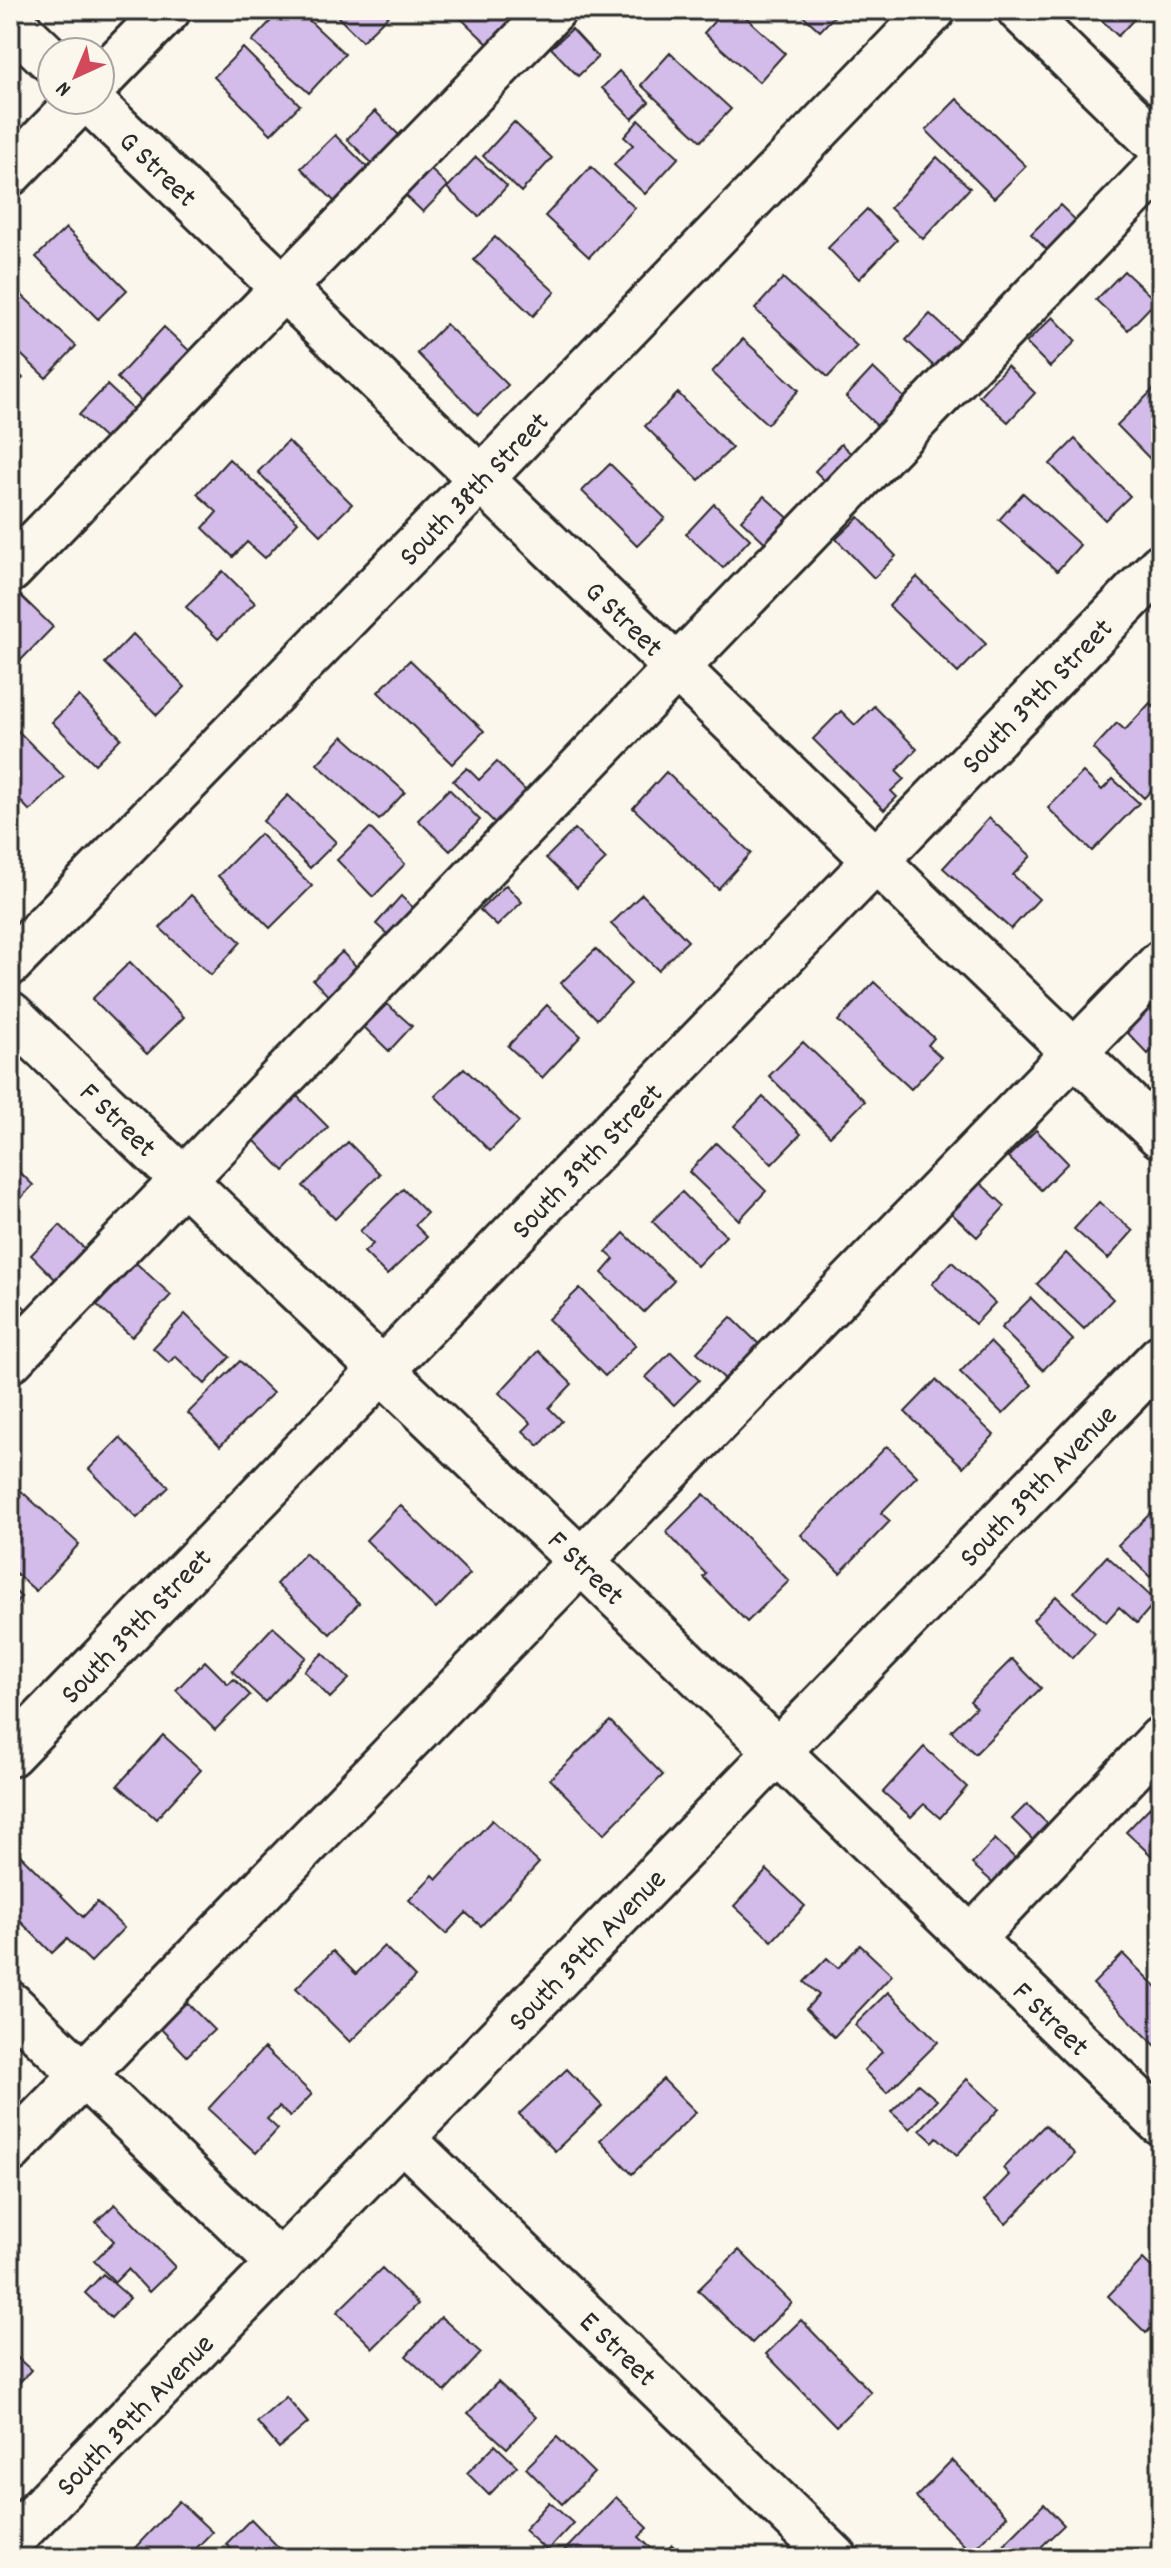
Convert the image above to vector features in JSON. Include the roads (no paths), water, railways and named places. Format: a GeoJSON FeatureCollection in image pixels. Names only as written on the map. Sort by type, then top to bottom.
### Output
{"type":"FeatureCollection","features":[{"type":"Feature","properties":{"kind":"street"},"geometry":{"type":"LineString","coordinates":[[116,64],[168,10]]}},
{"type":"Feature","properties":{"kind":"street"},"geometry":{"type":"LineString","coordinates":[[10,570],[553,10]]}},
{"type":"Feature","properties":{"kind":"street","name":"South 38th Street"},"geometry":{"type":"LineString","coordinates":[[10,963],[933,10]]}},
{"type":"Feature","properties":{"kind":"street"},"geometry":{"type":"LineString","coordinates":[[1020,10],[1161,147]]}},
{"type":"Feature","properties":{"kind":"street"},"geometry":{"type":"LineString","coordinates":[[10,21],[36,46]]}},
{"type":"Feature","properties":{"kind":"street"},"geometry":{"type":"LineString","coordinates":[[10,173],[65,116]]}},
{"type":"Feature","properties":{"kind":"street","name":"G Street"},"geometry":{"type":"LineString","coordinates":[[106,116],[1161,1136]]}},
{"type":"Feature","properties":{"kind":"street"},"geometry":{"type":"LineString","coordinates":[[10,1360],[1161,165]]}},
{"type":"Feature","properties":{"kind":"street","name":"South 39th Street"},"geometry":{"type":"LineString","coordinates":[[10,1754],[1161,566]]}},
{"type":"Feature","properties":{"kind":"street"},"geometry":{"type":"LineString","coordinates":[[10,2150],[1161,963]]}},
{"type":"Feature","properties":{"kind":"street","name":"F Street"},"geometry":{"type":"LineString","coordinates":[[10,1014],[971,1939],[1158,2113]]}},
{"type":"Feature","properties":{"kind":"street","name":"South 39th Avenue"},"geometry":{"type":"LineString","coordinates":[[10,2541],[1161,1357]]}},
{"type":"Feature","properties":{"kind":"street"},"geometry":{"type":"LineString","coordinates":[[971,1939],[1161,1739]]}},
{"type":"Feature","properties":{"kind":"street"},"geometry":{"type":"LineString","coordinates":[[10,2004],[280,2264]]}},
{"type":"Feature","properties":{"kind":"street","name":"E Street"},"geometry":{"type":"LineString","coordinates":[[402,2138],[835,2558]]}}]}
